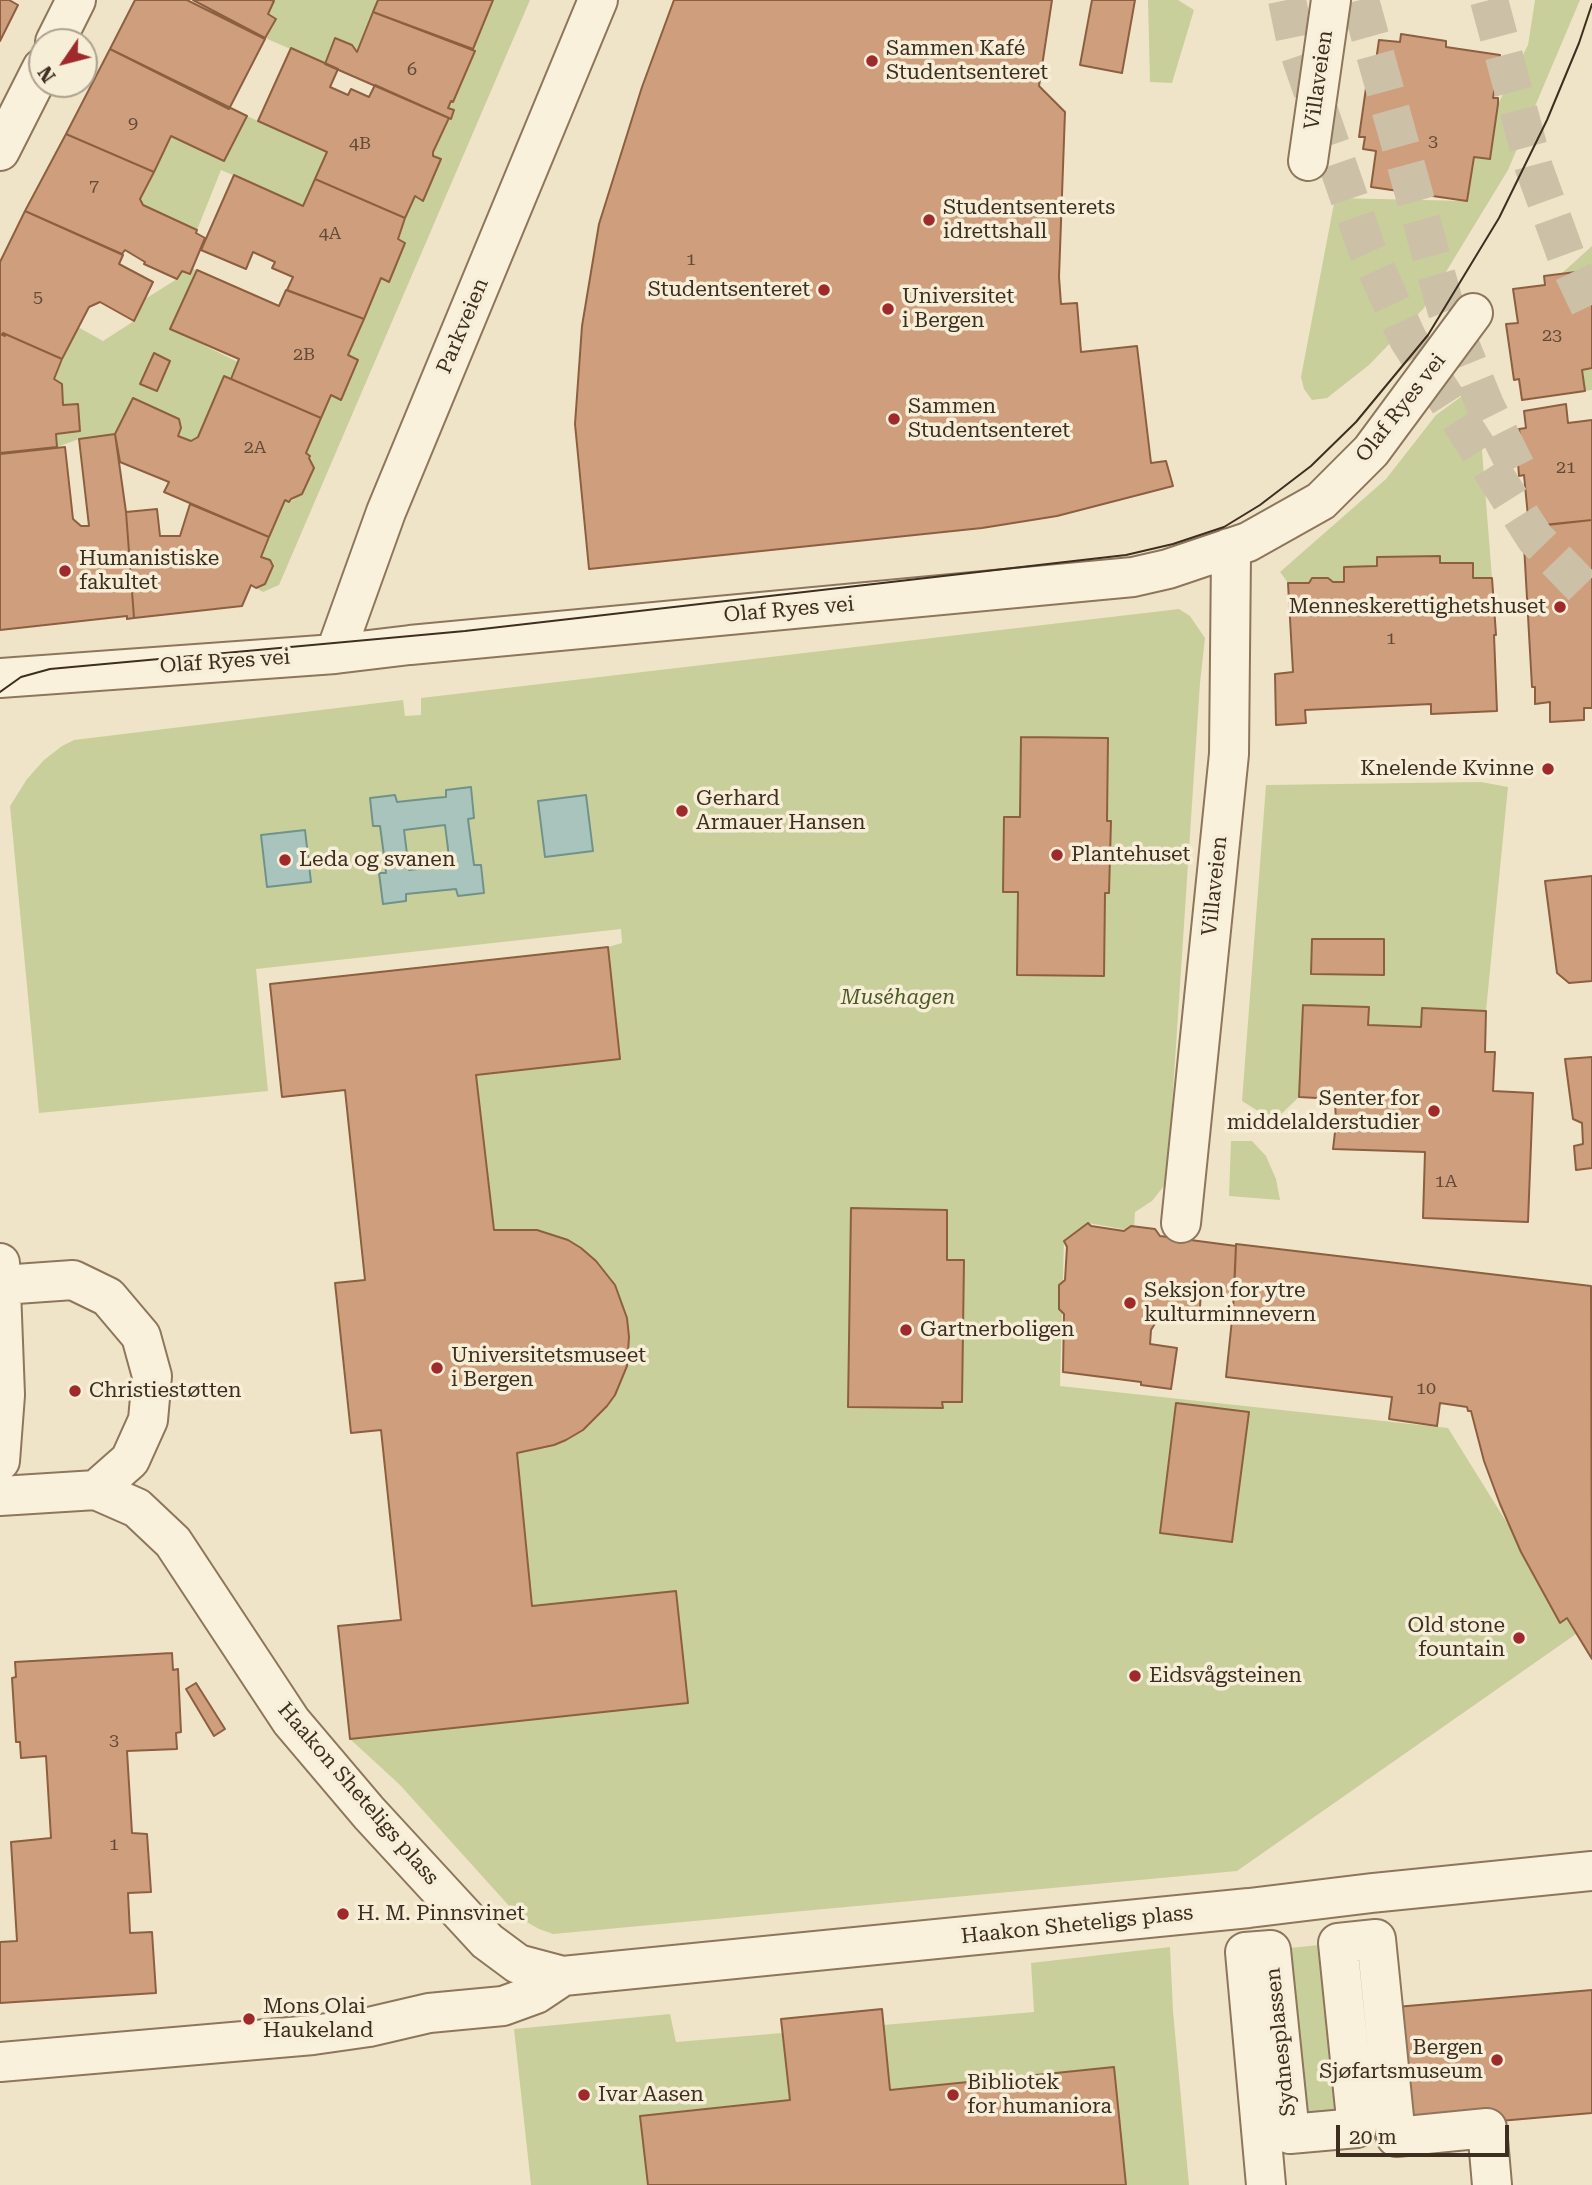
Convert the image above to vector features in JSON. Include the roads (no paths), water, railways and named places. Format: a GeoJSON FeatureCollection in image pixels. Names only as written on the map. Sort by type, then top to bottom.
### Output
{"type":"FeatureCollection","features":[{"type":"Feature","properties":{"kind":"street"},"geometry":{"type":"LineString","coordinates":[[62,28],[76,0]]}},
{"type":"Feature","properties":{"kind":"street","name":"Parkveien"},"geometry":{"type":"LineString","coordinates":[[335,654],[386,512],[598,0]]}},
{"type":"Feature","properties":{"kind":"street","name":"Villaveien"},"geometry":{"type":"LineString","coordinates":[[1308,161],[1331,0]]}},
{"type":"Feature","properties":{"kind":"street"},"geometry":{"type":"LineString","coordinates":[[0,151],[28,96]]}},
{"type":"Feature","properties":{"kind":"street","name":"Olaf Ryes vei"},"geometry":{"type":"LineString","coordinates":[[0,678],[335,654],[1133,577],[1168,569],[1248,542],[1321,501],[1371,452],[1473,313]]}},
{"type":"Feature","properties":{"kind":"street","name":"Villaveien"},"geometry":{"type":"LineString","coordinates":[[1181,1223],[1229,754],[1229,548]]}},
{"type":"Feature","properties":{"kind":"street"},"geometry":{"type":"LineString","coordinates":[[0,1461],[3,1395],[1,1274],[73,1280],[108,1297],[141,1336],[152,1376],[148,1420],[130,1461],[96,1490],[0,1496]]}},
{"type":"Feature","properties":{"kind":"street","name":"Haakon Sheteligs plass"},"geometry":{"type":"LineString","coordinates":[[96,1490],[137,1508],[173,1542],[291,1721],[369,1812],[487,1941],[518,1964],[563,1976],[1592,1871]]}},
{"type":"Feature","properties":{"kind":"street","name":"Sydnesplassen"},"geometry":{"type":"LineString","coordinates":[[1266,2185],[1245,1952],[1271,1950],[1290,2134],[1303,2133],[1357,2127],[1338,1943],[1376,1939],[1396,2137],[1487,2128],[1492,2185]]}},
{"type":"Feature","properties":{"kind":"street","name":"Haakon Sheteligs plass"},"geometry":{"type":"LineString","coordinates":[[0,2062],[313,2035],[369,2027],[429,2013],[503,2006],[536,1994],[563,1976]]}},
{"type":"Feature","properties":{"kind":"water"},"geometry":{"type":"Polygon","coordinates":[[[471,787],[474,818],[468,819],[474,865],[481,865],[484,893],[458,896],[456,889],[406,894],[406,901],[383,904],[379,873],[386,873],[385,863],[380,826],[373,826],[370,798],[395,795],[397,802],[446,797],[446,790],[471,787]],[[445,825],[404,830],[409,870],[450,865],[445,825]]]}},
{"type":"Feature","properties":{"kind":"water"},"geometry":{"type":"Polygon","coordinates":[[[586,795],[593,851],[545,857],[538,801],[586,795]]]}},
{"type":"Feature","properties":{"kind":"water"},"geometry":{"type":"Polygon","coordinates":[[[305,830],[311,882],[267,887],[261,835],[305,830]]]}},
{"type":"Feature","properties":{"kind":"tunnel"},"geometry":{"type":"LineString","coordinates":[[1287,0],[1296,44],[1366,247],[1408,339],[1535,538],[1592,597]]}},
{"type":"Feature","properties":{"kind":"tunnel"},"geometry":{"type":"LineString","coordinates":[[1360,0],[1446,309],[1485,405],[1518,471]]}},
{"type":"Feature","properties":{"kind":"tunnel"},"geometry":{"type":"LineString","coordinates":[[1489,0],[1534,168],[1568,261],[1592,312]]}},
{"type":"Feature","properties":{"kind":"tram line"},"geometry":{"type":"LineString","coordinates":[[0,692],[21,677],[50,669],[465,631],[1126,555],[1173,544],[1224,527],[1260,505],[1311,466],[1356,422],[1428,335],[1499,218],[1547,120],[1592,4]]}},
{"type":"Feature","properties":{"kind":"place","name":"Sammen Kafé Studentsenteret"},"geometry":{"type":"Point","coordinates":[872,61]}},
{"type":"Feature","properties":{"kind":"place","name":"Studentsenterets idrettshall"},"geometry":{"type":"Point","coordinates":[929,220]}},
{"type":"Feature","properties":{"kind":"place","name":"Studentsenteret"},"geometry":{"type":"Point","coordinates":[824,290]}},
{"type":"Feature","properties":{"kind":"place","name":"Universitet i Bergen"},"geometry":{"type":"Point","coordinates":[888,309]}},
{"type":"Feature","properties":{"kind":"place","name":"Sammen Studentsenteret"},"geometry":{"type":"Point","coordinates":[894,419]}},
{"type":"Feature","properties":{"kind":"place","name":"Humanistiske fakultet"},"geometry":{"type":"Point","coordinates":[65,571]}},
{"type":"Feature","properties":{"kind":"place","name":"Menneskerettighetshuset"},"geometry":{"type":"Point","coordinates":[1560,607]}},
{"type":"Feature","properties":{"kind":"place","name":"Knelende Kvinne"},"geometry":{"type":"Point","coordinates":[1548,769]}},
{"type":"Feature","properties":{"kind":"place","name":"Gerhard Armauer Hansen"},"geometry":{"type":"Point","coordinates":[682,811]}},
{"type":"Feature","properties":{"kind":"place","name":"Plantehuset"},"geometry":{"type":"Point","coordinates":[1057,855]}},
{"type":"Feature","properties":{"kind":"place","name":"Leda og svanen"},"geometry":{"type":"Point","coordinates":[285,860]}},
{"type":"Feature","properties":{"kind":"place","name":"Senter for middelalderstudier"},"geometry":{"type":"Point","coordinates":[1434,1111]}},
{"type":"Feature","properties":{"kind":"place","name":"Seksjon for ytre kulturminnevern"},"geometry":{"type":"Point","coordinates":[1130,1303]}},
{"type":"Feature","properties":{"kind":"place","name":"Gartnerboligen"},"geometry":{"type":"Point","coordinates":[906,1330]}},
{"type":"Feature","properties":{"kind":"place","name":"Universitetsmuseet i Bergen"},"geometry":{"type":"Point","coordinates":[437,1368]}},
{"type":"Feature","properties":{"kind":"place","name":"Christiestøtten"},"geometry":{"type":"Point","coordinates":[75,1391]}},
{"type":"Feature","properties":{"kind":"place","name":"Old stone fountain"},"geometry":{"type":"Point","coordinates":[1519,1638]}},
{"type":"Feature","properties":{"kind":"place","name":"Eidsvågsteinen"},"geometry":{"type":"Point","coordinates":[1135,1676]}},
{"type":"Feature","properties":{"kind":"place","name":"H. M. Pinnsvinet"},"geometry":{"type":"Point","coordinates":[343,1914]}},
{"type":"Feature","properties":{"kind":"place","name":"Mons Olai Haukeland"},"geometry":{"type":"Point","coordinates":[249,2019]}},
{"type":"Feature","properties":{"kind":"place","name":"Bergen Sjøfartsmuseum"},"geometry":{"type":"Point","coordinates":[1497,2060]}},
{"type":"Feature","properties":{"kind":"place","name":"Ivar Aasen"},"geometry":{"type":"Point","coordinates":[584,2095]}},
{"type":"Feature","properties":{"kind":"place","name":"Bibliotek for humaniora"},"geometry":{"type":"Point","coordinates":[953,2095]}},
{"type":"Feature","properties":{"kind":"park label","name":"Muséhagen"},"geometry":{"type":"Point","coordinates":[898,998]}}]}
